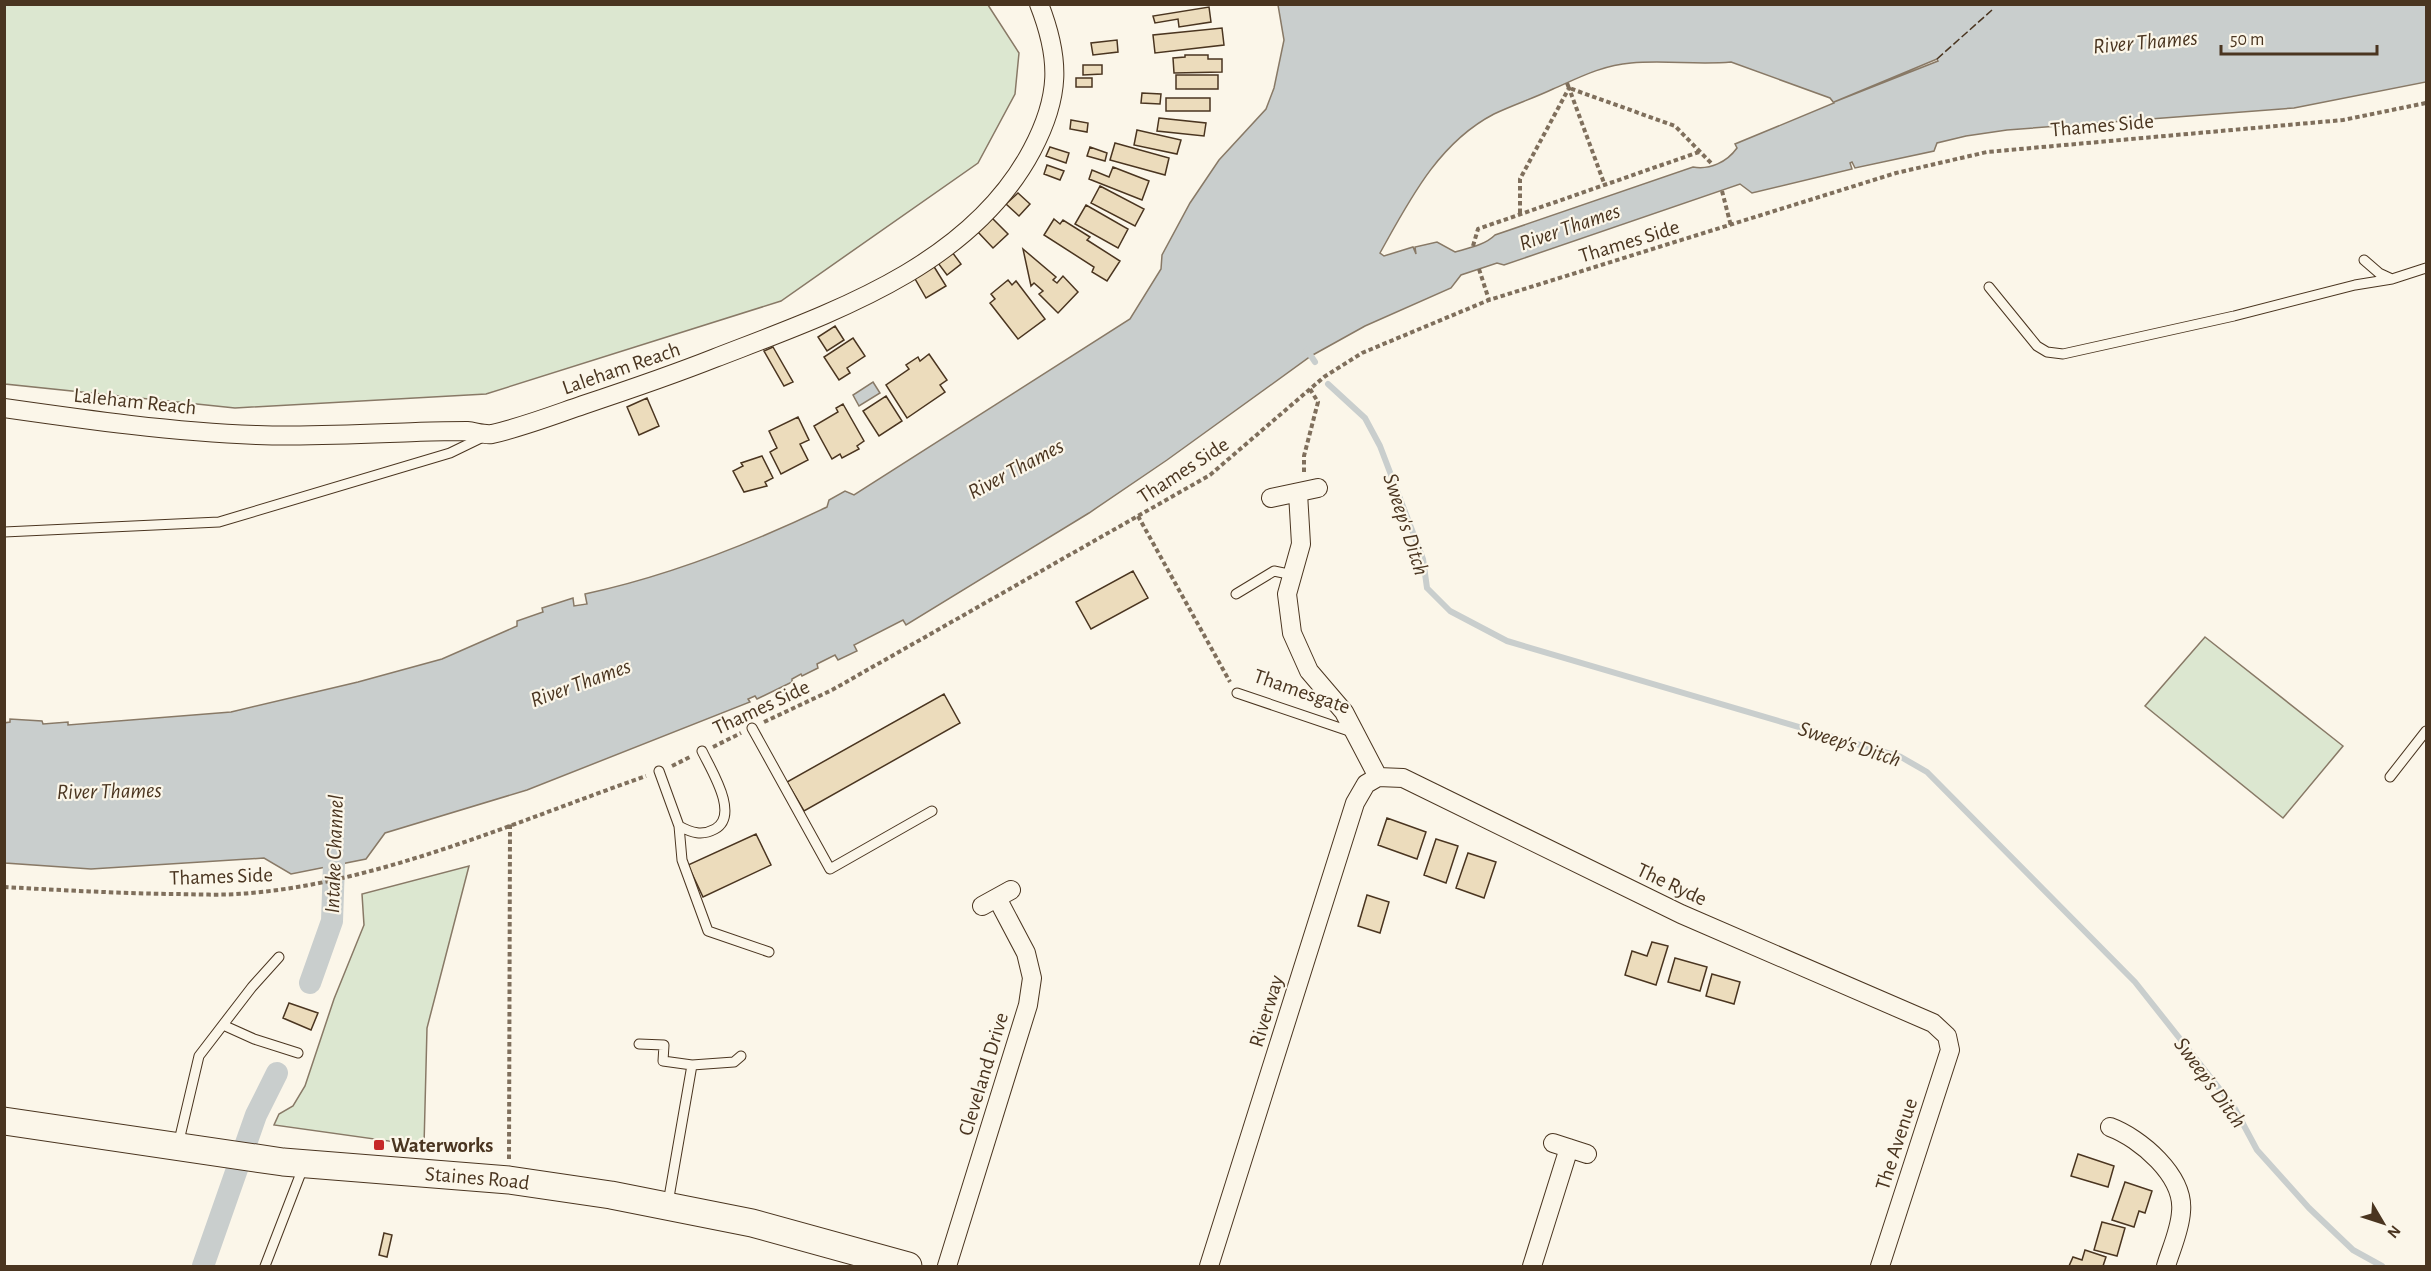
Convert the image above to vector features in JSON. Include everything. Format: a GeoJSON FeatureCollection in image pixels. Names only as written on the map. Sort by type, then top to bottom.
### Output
{"type":"FeatureCollection","features":[{"type":"Feature","properties":{"kind":"main road","name":"Staines Road"},"geometry":{"type":"LineString","coordinates":[[4,1121],[294,1163],[509,1180],[668,1206],[752,1223],[908,1266]]}},
{"type":"Feature","properties":{"kind":"street","name":"Laleham Reach"},"geometry":{"type":"LineString","coordinates":[[4,408],[127,424],[255,435],[325,436],[473,431],[488,435],[674,374],[810,321],[882,287],[926,261],[961,236],[1010,188],[1041,133],[1049,113],[1056,77],[1051,36],[1039,4]]}},
{"type":"Feature","properties":{"kind":"street"},"geometry":{"type":"LineString","coordinates":[[1272,498],[1318,488]]}},
{"type":"Feature","properties":{"kind":"street","name":"Thamesgate"},"geometry":{"type":"LineString","coordinates":[[1298,493],[1301,544],[1287,594],[1292,633],[1309,671],[1344,712],[1378,777]]}},
{"type":"Feature","properties":{"kind":"street","name":"The Ryde"},"geometry":{"type":"LineString","coordinates":[[1378,777],[1402,778],[1681,914],[1933,1023],[1947,1036]]}},
{"type":"Feature","properties":{"kind":"street","name":"Riverway"},"geometry":{"type":"LineString","coordinates":[[1209,1266],[1355,803],[1366,784],[1378,777]]}},
{"type":"Feature","properties":{"kind":"street","name":"Cleveland Drive"},"geometry":{"type":"LineString","coordinates":[[947,1266],[1028,1005],[1032,978],[1026,953],[997,898]]}},
{"type":"Feature","properties":{"kind":"street","name":"The Avenue"},"geometry":{"type":"LineString","coordinates":[[1880,1266],[1950,1050],[1947,1036]]}},
{"type":"Feature","properties":{"kind":"street"},"geometry":{"type":"LineString","coordinates":[[2110,1127],[2127,1133],[2152,1154],[2177,1185],[2182,1211],[2166,1266]]}},
{"type":"Feature","properties":{"kind":"street"},"geometry":{"type":"LineString","coordinates":[[1532,1266],[1570,1148]]}},
{"type":"Feature","properties":{"kind":"lane"},"geometry":{"type":"LineString","coordinates":[[2364,260],[2379,273],[2392,279]]}},
{"type":"Feature","properties":{"kind":"lane"},"geometry":{"type":"LineString","coordinates":[[1989,287],[2037,346],[2047,352],[2063,354],[2234,316],[2355,285],[2392,279],[2427,268]]}},
{"type":"Feature","properties":{"kind":"lane"},"geometry":{"type":"LineString","coordinates":[[4,532],[219,522],[450,453],[488,435]]}},
{"type":"Feature","properties":{"kind":"lane"},"geometry":{"type":"LineString","coordinates":[[1236,594],[1274,571],[1293,575]]}},
{"type":"Feature","properties":{"kind":"lane","name":"Thamesgate"},"geometry":{"type":"LineString","coordinates":[[1237,693],[1357,734]]}},
{"type":"Feature","properties":{"kind":"lane"},"geometry":{"type":"LineString","coordinates":[[752,728],[830,869],[932,811]]}},
{"type":"Feature","properties":{"kind":"lane"},"geometry":{"type":"LineString","coordinates":[[2390,777],[2427,731]]}},
{"type":"Feature","properties":{"kind":"lane"},"geometry":{"type":"LineString","coordinates":[[679,826],[692,832],[706,834],[720,826],[725,817],[723,798],[702,752]]}},
{"type":"Feature","properties":{"kind":"lane"},"geometry":{"type":"LineString","coordinates":[[659,771],[679,826],[682,860],[708,931],[769,952]]}},
{"type":"Feature","properties":{"kind":"lane"},"geometry":{"type":"LineString","coordinates":[[188,1149],[199,1056],[279,957]]}},
{"type":"Feature","properties":{"kind":"lane"},"geometry":{"type":"LineString","coordinates":[[223,1025],[254,1039],[298,1053]]}},
{"type":"Feature","properties":{"kind":"lane"},"geometry":{"type":"LineString","coordinates":[[639,1044],[664,1045],[663,1061],[692,1065],[734,1062],[741,1056]]}},
{"type":"Feature","properties":{"kind":"lane"},"geometry":{"type":"LineString","coordinates":[[668,1206],[692,1065]]}},
{"type":"Feature","properties":{"kind":"lane"},"geometry":{"type":"LineString","coordinates":[[265,1266],[294,1163]]}},
{"type":"Feature","properties":{"kind":"path"},"geometry":{"type":"LineString","coordinates":[[1568,85],[1675,126],[1713,165]]}},
{"type":"Feature","properties":{"kind":"path"},"geometry":{"type":"LineString","coordinates":[[1568,85],[1604,183]]}},
{"type":"Feature","properties":{"kind":"path"},"geometry":{"type":"LineString","coordinates":[[1520,213],[1520,179],[1568,85]]}},
{"type":"Feature","properties":{"kind":"path","name":"Thames Side"},"geometry":{"type":"LineString","coordinates":[[4,887],[87,892],[210,894],[250,893],[291,887],[369,872],[659,771],[832,690],[1210,475],[1324,377],[1362,353],[1489,300],[1896,173],[1987,152],[2343,120],[2427,103]]}},
{"type":"Feature","properties":{"kind":"path"},"geometry":{"type":"LineString","coordinates":[[1473,246],[1478,229],[1604,183],[1699,152]]}},
{"type":"Feature","properties":{"kind":"path"},"geometry":{"type":"LineString","coordinates":[[1722,191],[1731,226]]}},
{"type":"Feature","properties":{"kind":"path"},"geometry":{"type":"LineString","coordinates":[[1479,269],[1489,300]]}},
{"type":"Feature","properties":{"kind":"path"},"geometry":{"type":"LineString","coordinates":[[1298,493],[1304,479],[1305,456],[1318,402],[1310,390]]}},
{"type":"Feature","properties":{"kind":"path","name":"Thamesgate"},"geometry":{"type":"LineString","coordinates":[[1138,516],[1237,693]]}},
{"type":"Feature","properties":{"kind":"path"},"geometry":{"type":"LineString","coordinates":[[509,1180],[510,824]]}},
{"type":"Feature","properties":{"kind":"green space"},"geometry":{"type":"Polygon","coordinates":[[[5,5],[988,5],[1019,53],[1015,94],[978,163],[781,301],[486,394],[235,408],[5,384],[5,5]]]}},
{"type":"Feature","properties":{"kind":"green space"},"geometry":{"type":"Polygon","coordinates":[[[2205,637],[2343,746],[2283,818],[2145,706],[2205,637]]]}},
{"type":"Feature","properties":{"kind":"green space"},"geometry":{"type":"Polygon","coordinates":[[[469,866],[427,1028],[424,1146],[274,1125],[279,1114],[293,1106],[305,1086],[334,999],[364,925],[362,894],[469,866]]]}},
{"type":"Feature","properties":{"kind":"water","name":"River Thames"},"geometry":{"type":"Polygon","coordinates":[[[1278,5],[2426,5],[2426,82],[2294,108],[2007,130],[1966,136],[1937,143],[1934,151],[1855,168],[1852,162],[1850,163],[1852,169],[1752,193],[1740,184],[1504,265],[1497,263],[1461,275],[1451,288],[1365,326],[1311,356],[1089,513],[906,625],[903,620],[854,645],[857,651],[838,660],[835,655],[817,664],[818,668],[792,679],[792,682],[757,699],[755,696],[748,699],[750,702],[527,790],[385,833],[366,859],[291,874],[264,858],[91,869],[5,863],[4,723],[10,722],[10,719],[42,721],[43,724],[68,722],[68,725],[231,712],[358,682],[442,659],[517,626],[517,621],[543,612],[542,608],[573,598],[574,606],[587,604],[585,594],[647,578],[709,558],[827,507],[829,500],[845,491],[854,495],[1130,319],[1161,269],[1162,255],[1190,203],[1219,160],[1266,109],[1274,88],[1284,40],[1278,5]],[[1643,62],[1601,69],[1494,114],[1474,126],[1441,157],[1427,175],[1402,213],[1380,253],[1384,256],[1413,247],[1416,254],[1415,247],[1437,242],[1455,252],[1471,248],[1495,235],[1693,167],[1712,166],[1733,153],[1737,148],[1735,144],[1834,103],[1830,98],[1731,62],[1643,62]]]}},
{"type":"Feature","properties":{"kind":"water"},"geometry":{"type":"Polygon","coordinates":[[[873,382],[880,393],[859,406],[853,395],[873,382]]]}},
{"type":"Feature","properties":{"kind":"pier"},"geometry":{"type":"Polygon","coordinates":[[[1937,59],[1938,61],[1834,102],[1937,59]]]}},
{"type":"Feature","properties":{"kind":"building"},"geometry":{"type":"Polygon","coordinates":[[[1209,7],[1211,22],[1179,27],[1178,19],[1155,23],[1153,16],[1209,7]]]}},
{"type":"Feature","properties":{"kind":"building"},"geometry":{"type":"Polygon","coordinates":[[[1222,28],[1224,45],[1155,53],[1153,35],[1222,28]]]}},
{"type":"Feature","properties":{"kind":"building"},"geometry":{"type":"Polygon","coordinates":[[[1117,40],[1118,52],[1093,55],[1091,43],[1117,40]]]}},
{"type":"Feature","properties":{"kind":"building"},"geometry":{"type":"Polygon","coordinates":[[[1185,55],[1208,55],[1208,59],[1222,59],[1222,72],[1174,73],[1173,58],[1185,57],[1185,55]]]}},
{"type":"Feature","properties":{"kind":"building"},"geometry":{"type":"Polygon","coordinates":[[[1083,65],[1102,65],[1102,74],[1083,75],[1083,65]]]}},
{"type":"Feature","properties":{"kind":"building"},"geometry":{"type":"Polygon","coordinates":[[[1176,75],[1218,75],[1218,89],[1176,89],[1176,75]]]}},
{"type":"Feature","properties":{"kind":"building"},"geometry":{"type":"Polygon","coordinates":[[[1076,78],[1092,78],[1092,87],[1076,87],[1076,78]]]}},
{"type":"Feature","properties":{"kind":"building"},"geometry":{"type":"Polygon","coordinates":[[[1142,93],[1161,94],[1160,104],[1141,103],[1142,93]]]}},
{"type":"Feature","properties":{"kind":"building"},"geometry":{"type":"Polygon","coordinates":[[[1166,98],[1210,98],[1210,111],[1166,111],[1166,98]]]}},
{"type":"Feature","properties":{"kind":"building"},"geometry":{"type":"Polygon","coordinates":[[[1159,118],[1206,123],[1204,136],[1157,131],[1159,118]]]}},
{"type":"Feature","properties":{"kind":"building"},"geometry":{"type":"Polygon","coordinates":[[[1071,120],[1088,123],[1087,132],[1070,129],[1071,120]]]}},
{"type":"Feature","properties":{"kind":"building"},"geometry":{"type":"Polygon","coordinates":[[[1137,130],[1181,140],[1177,154],[1134,145],[1137,130]]]}},
{"type":"Feature","properties":{"kind":"building"},"geometry":{"type":"Polygon","coordinates":[[[1115,143],[1169,158],[1165,175],[1110,160],[1115,143]]]}},
{"type":"Feature","properties":{"kind":"building"},"geometry":{"type":"Polygon","coordinates":[[[1050,147],[1069,153],[1066,163],[1046,156],[1050,147]]]}},
{"type":"Feature","properties":{"kind":"building"},"geometry":{"type":"Polygon","coordinates":[[[1090,147],[1107,153],[1105,161],[1087,156],[1090,147]]]}},
{"type":"Feature","properties":{"kind":"building"},"geometry":{"type":"Polygon","coordinates":[[[1047,165],[1064,171],[1060,180],[1044,174],[1047,165]]]}},
{"type":"Feature","properties":{"kind":"building"},"geometry":{"type":"Polygon","coordinates":[[[1113,167],[1149,181],[1142,200],[1089,179],[1092,170],[1109,177],[1113,167]]]}},
{"type":"Feature","properties":{"kind":"building"},"geometry":{"type":"Polygon","coordinates":[[[1100,186],[1144,209],[1135,226],[1091,203],[1100,186]]]}},
{"type":"Feature","properties":{"kind":"building"},"geometry":{"type":"Polygon","coordinates":[[[1018,193],[1030,204],[1019,216],[1006,204],[1018,193]]]}},
{"type":"Feature","properties":{"kind":"building"},"geometry":{"type":"Polygon","coordinates":[[[1086,205],[1128,229],[1118,248],[1075,224],[1086,205]]]}},
{"type":"Feature","properties":{"kind":"building"},"geometry":{"type":"Polygon","coordinates":[[[991,217],[1008,234],[993,248],[977,231],[991,217]]]}},
{"type":"Feature","properties":{"kind":"building"},"geometry":{"type":"Polygon","coordinates":[[[1054,219],[1060,224],[1063,220],[1090,237],[1087,240],[1120,261],[1107,281],[1092,272],[1094,267],[1044,235],[1054,219]]]}},
{"type":"Feature","properties":{"kind":"building"},"geometry":{"type":"Polygon","coordinates":[[[1023,249],[1056,277],[1053,280],[1057,283],[1063,276],[1078,292],[1058,313],[1039,294],[1043,291],[1034,283],[1031,286],[1023,249]]]}},
{"type":"Feature","properties":{"kind":"building"},"geometry":{"type":"Polygon","coordinates":[[[952,252],[961,264],[947,275],[938,263],[952,252]]]}},
{"type":"Feature","properties":{"kind":"building"},"geometry":{"type":"Polygon","coordinates":[[[933,265],[946,286],[926,298],[914,277],[933,265]]]}},
{"type":"Feature","properties":{"kind":"building"},"geometry":{"type":"Polygon","coordinates":[[[1008,280],[1012,285],[1016,281],[1045,319],[1018,339],[990,303],[995,299],[991,294],[1008,280]]]}},
{"type":"Feature","properties":{"kind":"building"},"geometry":{"type":"Polygon","coordinates":[[[835,326],[844,340],[827,351],[818,337],[835,326]]]}},
{"type":"Feature","properties":{"kind":"building"},"geometry":{"type":"Polygon","coordinates":[[[853,338],[865,356],[847,368],[850,373],[839,380],[824,357],[853,338]]]}},
{"type":"Feature","properties":{"kind":"building"},"geometry":{"type":"Polygon","coordinates":[[[773,347],[793,382],[784,386],[764,351],[773,347]]]}},
{"type":"Feature","properties":{"kind":"building"},"geometry":{"type":"Polygon","coordinates":[[[929,354],[947,380],[940,385],[945,392],[907,418],[886,385],[909,369],[906,365],[918,357],[920,361],[929,354]]]}},
{"type":"Feature","properties":{"kind":"building"},"geometry":{"type":"Polygon","coordinates":[[[886,396],[902,421],[879,436],[863,411],[886,396]]]}},
{"type":"Feature","properties":{"kind":"building"},"geometry":{"type":"Polygon","coordinates":[[[647,398],[659,426],[639,435],[627,407],[647,398]]]}},
{"type":"Feature","properties":{"kind":"building"},"geometry":{"type":"Polygon","coordinates":[[[843,404],[864,441],[857,446],[859,449],[842,458],[840,454],[832,459],[814,426],[838,412],[836,408],[843,404]]]}},
{"type":"Feature","properties":{"kind":"building"},"geometry":{"type":"Polygon","coordinates":[[[798,417],[809,440],[800,444],[808,460],[781,474],[770,452],[777,448],[769,431],[798,417]]]}},
{"type":"Feature","properties":{"kind":"building"},"geometry":{"type":"Polygon","coordinates":[[[762,456],[773,478],[765,482],[767,486],[744,492],[733,471],[743,466],[741,463],[762,456]]]}},
{"type":"Feature","properties":{"kind":"building"},"geometry":{"type":"Polygon","coordinates":[[[1133,571],[1148,598],[1091,629],[1076,602],[1133,571]]]}},
{"type":"Feature","properties":{"kind":"building"},"geometry":{"type":"Polygon","coordinates":[[[944,694],[960,723],[804,811],[787,782],[944,694]]]}},
{"type":"Feature","properties":{"kind":"building"},"geometry":{"type":"Polygon","coordinates":[[[1387,818],[1426,832],[1417,859],[1378,845],[1387,818]]]}},
{"type":"Feature","properties":{"kind":"building"},"geometry":{"type":"Polygon","coordinates":[[[756,834],[771,865],[703,897],[688,865],[756,834]]]}},
{"type":"Feature","properties":{"kind":"building"},"geometry":{"type":"Polygon","coordinates":[[[1436,839],[1458,846],[1446,883],[1424,875],[1436,839]]]}},
{"type":"Feature","properties":{"kind":"building"},"geometry":{"type":"Polygon","coordinates":[[[1468,853],[1496,862],[1484,898],[1456,888],[1468,853]]]}},
{"type":"Feature","properties":{"kind":"building"},"geometry":{"type":"Polygon","coordinates":[[[1367,895],[1389,902],[1380,933],[1358,926],[1367,895]]]}},
{"type":"Feature","properties":{"kind":"building"},"geometry":{"type":"Polygon","coordinates":[[[1652,942],[1668,946],[1656,985],[1625,975],[1632,951],[1647,956],[1652,942]]]}},
{"type":"Feature","properties":{"kind":"building"},"geometry":{"type":"Polygon","coordinates":[[[1675,958],[1707,967],[1700,991],[1668,982],[1675,958]]]}},
{"type":"Feature","properties":{"kind":"building"},"geometry":{"type":"Polygon","coordinates":[[[1712,974],[1740,982],[1734,1004],[1706,996],[1712,974]]]}},
{"type":"Feature","properties":{"kind":"building"},"geometry":{"type":"Polygon","coordinates":[[[289,1003],[318,1013],[311,1030],[283,1018],[289,1003]]]}},
{"type":"Feature","properties":{"kind":"building"},"geometry":{"type":"Polygon","coordinates":[[[2078,1154],[2114,1166],[2108,1187],[2071,1176],[2078,1154]]]}},
{"type":"Feature","properties":{"kind":"building"},"geometry":{"type":"Polygon","coordinates":[[[2125,1182],[2152,1191],[2145,1213],[2139,1211],[2134,1227],[2112,1220],[2125,1182]]]}},
{"type":"Feature","properties":{"kind":"building"},"geometry":{"type":"Polygon","coordinates":[[[2102,1222],[2125,1228],[2117,1256],[2094,1250],[2102,1222]]]}},
{"type":"Feature","properties":{"kind":"building"},"geometry":{"type":"Polygon","coordinates":[[[384,1233],[392,1235],[387,1257],[379,1255],[384,1233]]]}},
{"type":"Feature","properties":{"kind":"building"},"geometry":{"type":"Polygon","coordinates":[[[2085,1250],[2106,1257],[2103,1266],[2069,1266],[2073,1257],[2082,1260],[2085,1250]]]}},
{"type":"Feature","properties":{"kind":"waterway","name":"Sweep's Ditch"},"geometry":{"type":"LineString","coordinates":[[1307,350],[1315,362]]}},
{"type":"Feature","properties":{"kind":"waterway","name":"Sweep's Ditch"},"geometry":{"type":"LineString","coordinates":[[1328,384],[1365,418],[1380,446],[1423,559],[1427,588],[1450,611],[1507,641],[1901,757],[1927,772],[2135,982],[2234,1107],[2257,1150],[2309,1208],[2353,1250],[2382,1266]]}},
{"type":"Feature","properties":{"kind":"waterway","name":"Intake Channel"},"geometry":{"type":"LineString","coordinates":[[310,983],[332,921],[335,835]]}},
{"type":"Feature","properties":{"kind":"waterway","name":"Intake Channel"},"geometry":{"type":"LineString","coordinates":[[203,1266],[256,1115],[277,1073]]}},
{"type":"Feature","properties":{"kind":"fence"},"geometry":{"type":"LineString","coordinates":[[1937,59],[1992,10]]}},
{"type":"Feature","properties":{"kind":"place","name":"Waterworks"},"geometry":{"type":"Point","coordinates":[379,1145]}}]}
